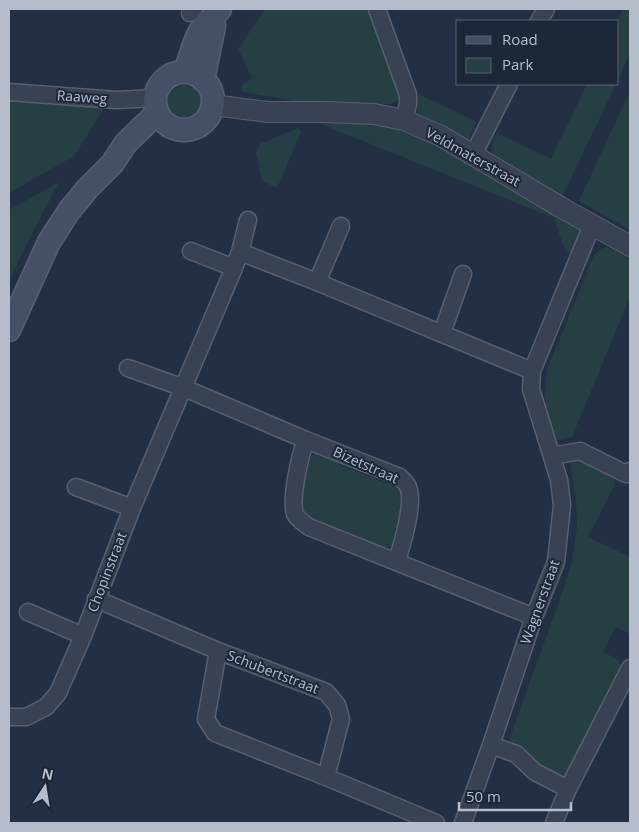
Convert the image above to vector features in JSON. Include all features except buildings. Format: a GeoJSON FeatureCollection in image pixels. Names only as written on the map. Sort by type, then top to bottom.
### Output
{"type":"FeatureCollection","features":[{"type":"Feature","properties":{"kind":"main road"},"geometry":{"type":"LineString","coordinates":[[194,76],[200,32],[215,12]]}},
{"type":"Feature","properties":{"kind":"main road"},"geometry":{"type":"LineString","coordinates":[[9,330],[49,242],[69,211],[88,188],[112,164],[135,155],[160,112],[158,89],[163,81],[175,74],[194,76],[211,91],[213,105],[206,120],[193,129],[182,130],[160,112]]}},
{"type":"Feature","properties":{"kind":"street"},"geometry":{"type":"LineString","coordinates":[[377,9],[408,95],[404,120]]}},
{"type":"Feature","properties":{"kind":"street"},"geometry":{"type":"LineString","coordinates":[[540,20],[546,9]]}},
{"type":"Feature","properties":{"kind":"street"},"geometry":{"type":"LineString","coordinates":[[473,155],[508,85]]}},
{"type":"Feature","properties":{"kind":"street","name":"Raaweg"},"geometry":{"type":"LineString","coordinates":[[9,92],[116,100],[160,112]]}},
{"type":"Feature","properties":{"kind":"street","name":"Veldmaterstraat"},"geometry":{"type":"LineString","coordinates":[[213,105],[268,112],[374,114],[404,120],[441,136],[630,246]]}},
{"type":"Feature","properties":{"kind":"street","name":"Chopinstraat"},"geometry":{"type":"LineString","coordinates":[[9,717],[26,717],[46,707],[58,693],[83,636],[132,508],[237,260],[248,220]]}},
{"type":"Feature","properties":{"kind":"street","name":"Wagnerstraat"},"geometry":{"type":"LineString","coordinates":[[462,823],[491,745],[534,617],[556,562],[562,505],[559,480],[531,389],[532,371],[592,225]]}},
{"type":"Feature","properties":{"kind":"street"},"geometry":{"type":"LineString","coordinates":[[317,282],[341,226]]}},
{"type":"Feature","properties":{"kind":"street"},"geometry":{"type":"LineString","coordinates":[[192,251],[237,260],[317,282],[532,371]]}},
{"type":"Feature","properties":{"kind":"street"},"geometry":{"type":"LineString","coordinates":[[442,333],[463,274]]}},
{"type":"Feature","properties":{"kind":"street"},"geometry":{"type":"LineString","coordinates":[[128,368],[184,388]]}},
{"type":"Feature","properties":{"kind":"street","name":"Bizetstraat"},"geometry":{"type":"LineString","coordinates":[[184,388],[306,440],[400,477],[408,487],[411,501],[403,546],[396,562]]}},
{"type":"Feature","properties":{"kind":"street"},"geometry":{"type":"LineString","coordinates":[[306,440],[302,451],[293,504],[296,516],[309,527],[534,617]]}},
{"type":"Feature","properties":{"kind":"street"},"geometry":{"type":"LineString","coordinates":[[552,456],[580,451],[626,474],[630,471]]}},
{"type":"Feature","properties":{"kind":"street"},"geometry":{"type":"LineString","coordinates":[[76,487],[132,508]]}},
{"type":"Feature","properties":{"kind":"street","name":"Schubertstraat"},"geometry":{"type":"LineString","coordinates":[[96,599],[218,651],[326,692],[338,705],[341,719],[326,777]]}},
{"type":"Feature","properties":{"kind":"street"},"geometry":{"type":"LineString","coordinates":[[28,612],[83,636]]}},
{"type":"Feature","properties":{"kind":"street","name":"Schubertstraat"},"geometry":{"type":"LineString","coordinates":[[218,651],[206,719],[215,733],[436,823]]}},
{"type":"Feature","properties":{"kind":"street"},"geometry":{"type":"LineString","coordinates":[[554,823],[568,789],[630,668]]}},
{"type":"Feature","properties":{"kind":"street"},"geometry":{"type":"LineString","coordinates":[[491,745],[516,754],[535,772],[568,789]]}},
{"type":"Feature","properties":{"kind":"green space"},"geometry":{"type":"Polygon","coordinates":[[[265,9],[371,9],[401,99],[391,104],[385,104],[384,107],[318,105],[243,92],[241,90],[242,85],[252,78],[238,49],[265,9]]]}},
{"type":"Feature","properties":{"kind":"green space"},"geometry":{"type":"Polygon","coordinates":[[[623,9],[630,9],[630,53],[619,78],[619,20],[623,9]]]}},
{"type":"Feature","properties":{"kind":"green space"},"geometry":{"type":"Polygon","coordinates":[[[184,85],[196,90],[201,102],[196,114],[184,119],[172,114],[167,102],[172,90],[184,85]]]}},
{"type":"Feature","properties":{"kind":"green space"},"geometry":{"type":"Polygon","coordinates":[[[587,85],[616,85],[563,195],[560,196],[496,158],[492,152],[492,146],[497,133],[551,159],[587,85]]]}},
{"type":"Feature","properties":{"kind":"green space"},"geometry":{"type":"Polygon","coordinates":[[[630,91],[630,230],[579,201],[630,91]]]}},
{"type":"Feature","properties":{"kind":"green space"},"geometry":{"type":"Polygon","coordinates":[[[419,94],[477,122],[469,139],[420,120],[421,116],[417,114],[419,94]]]}},
{"type":"Feature","properties":{"kind":"green space"},"geometry":{"type":"Polygon","coordinates":[[[9,98],[107,104],[74,156],[9,193],[9,98]]]}},
{"type":"Feature","properties":{"kind":"green space"},"geometry":{"type":"Polygon","coordinates":[[[315,120],[384,123],[426,139],[579,228],[581,238],[573,254],[565,251],[554,218],[315,120]]]}},
{"type":"Feature","properties":{"kind":"green space"},"geometry":{"type":"Polygon","coordinates":[[[298,128],[301,132],[277,188],[262,181],[256,153],[260,144],[298,128]]]}},
{"type":"Feature","properties":{"kind":"green space"},"geometry":{"type":"Polygon","coordinates":[[[59,182],[25,247],[9,282],[9,210],[59,182]]]}},
{"type":"Feature","properties":{"kind":"green space"},"geometry":{"type":"Polygon","coordinates":[[[605,247],[630,259],[630,297],[572,437],[557,440],[547,416],[545,393],[547,370],[594,255],[605,247]]]}},
{"type":"Feature","properties":{"kind":"green space"},"geometry":{"type":"Polygon","coordinates":[[[317,452],[331,455],[338,464],[385,483],[392,480],[403,490],[399,537],[392,546],[383,549],[308,519],[302,513],[298,505],[306,460],[317,452]]]}},
{"type":"Feature","properties":{"kind":"green space"},"geometry":{"type":"Polygon","coordinates":[[[575,454],[615,477],[614,486],[588,537],[630,557],[630,634],[615,627],[603,652],[617,660],[623,668],[568,780],[538,766],[521,748],[510,742],[510,737],[572,561],[577,527],[576,500],[569,455],[575,454]]]}}]}
